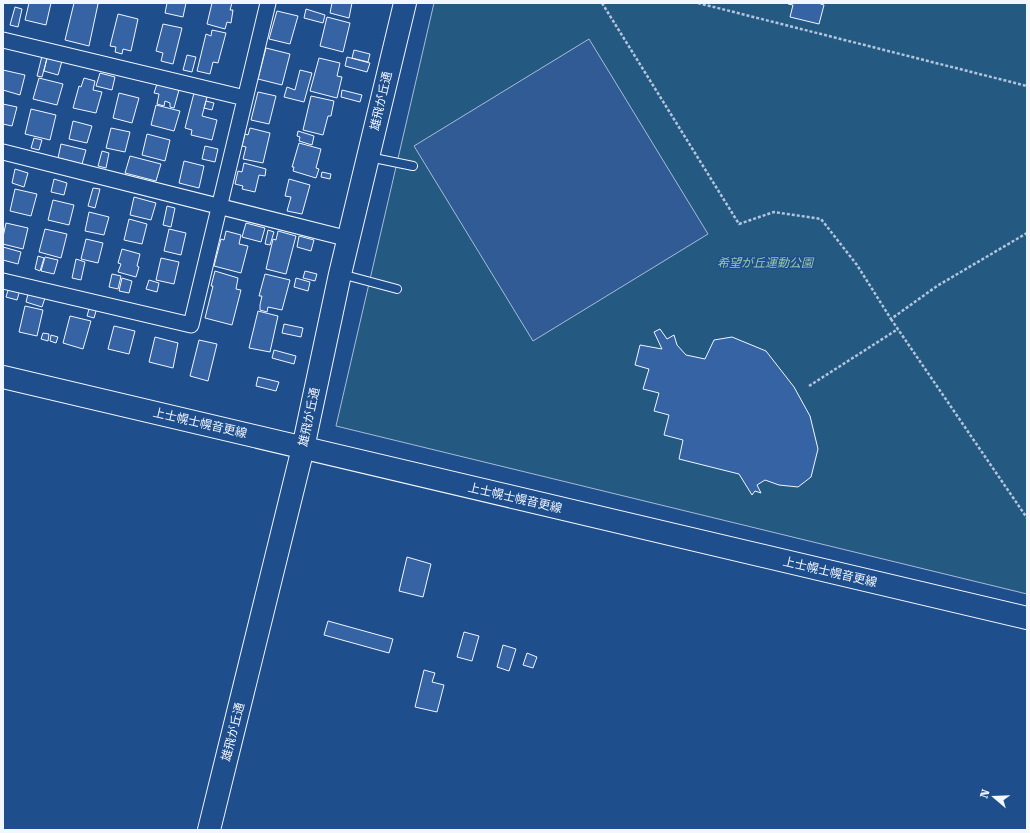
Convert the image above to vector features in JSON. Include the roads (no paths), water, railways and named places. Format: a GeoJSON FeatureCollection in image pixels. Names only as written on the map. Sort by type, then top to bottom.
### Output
{"type":"FeatureCollection","features":[{"type":"Feature","properties":{"kind":"main road","name":"雄飛が丘通"},"geometry":{"type":"LineString","coordinates":[[209,830],[303,448],[340,274],[405,3]]}},
{"type":"Feature","properties":{"kind":"main road","name":"上士幌士幌音更線"},"geometry":{"type":"LineString","coordinates":[[3,376],[1027,618]]}},
{"type":"Feature","properties":{"kind":"street"},"geometry":{"type":"LineString","coordinates":[[3,280],[191,325],[268,3]]}},
{"type":"Feature","properties":{"kind":"street"},"geometry":{"type":"LineString","coordinates":[[3,40],[245,98]]}},
{"type":"Feature","properties":{"kind":"street"},"geometry":{"type":"LineString","coordinates":[[3,152],[349,239]]}},
{"type":"Feature","properties":{"kind":"lane"},"geometry":{"type":"LineString","coordinates":[[368,157],[413,166]]}},
{"type":"Feature","properties":{"kind":"lane"},"geometry":{"type":"LineString","coordinates":[[340,274],[397,289]]}},
{"type":"Feature","properties":{"kind":"park label","name":"希望が丘運動公園"},"geometry":{"type":"Point","coordinates":[765,263]}}]}
